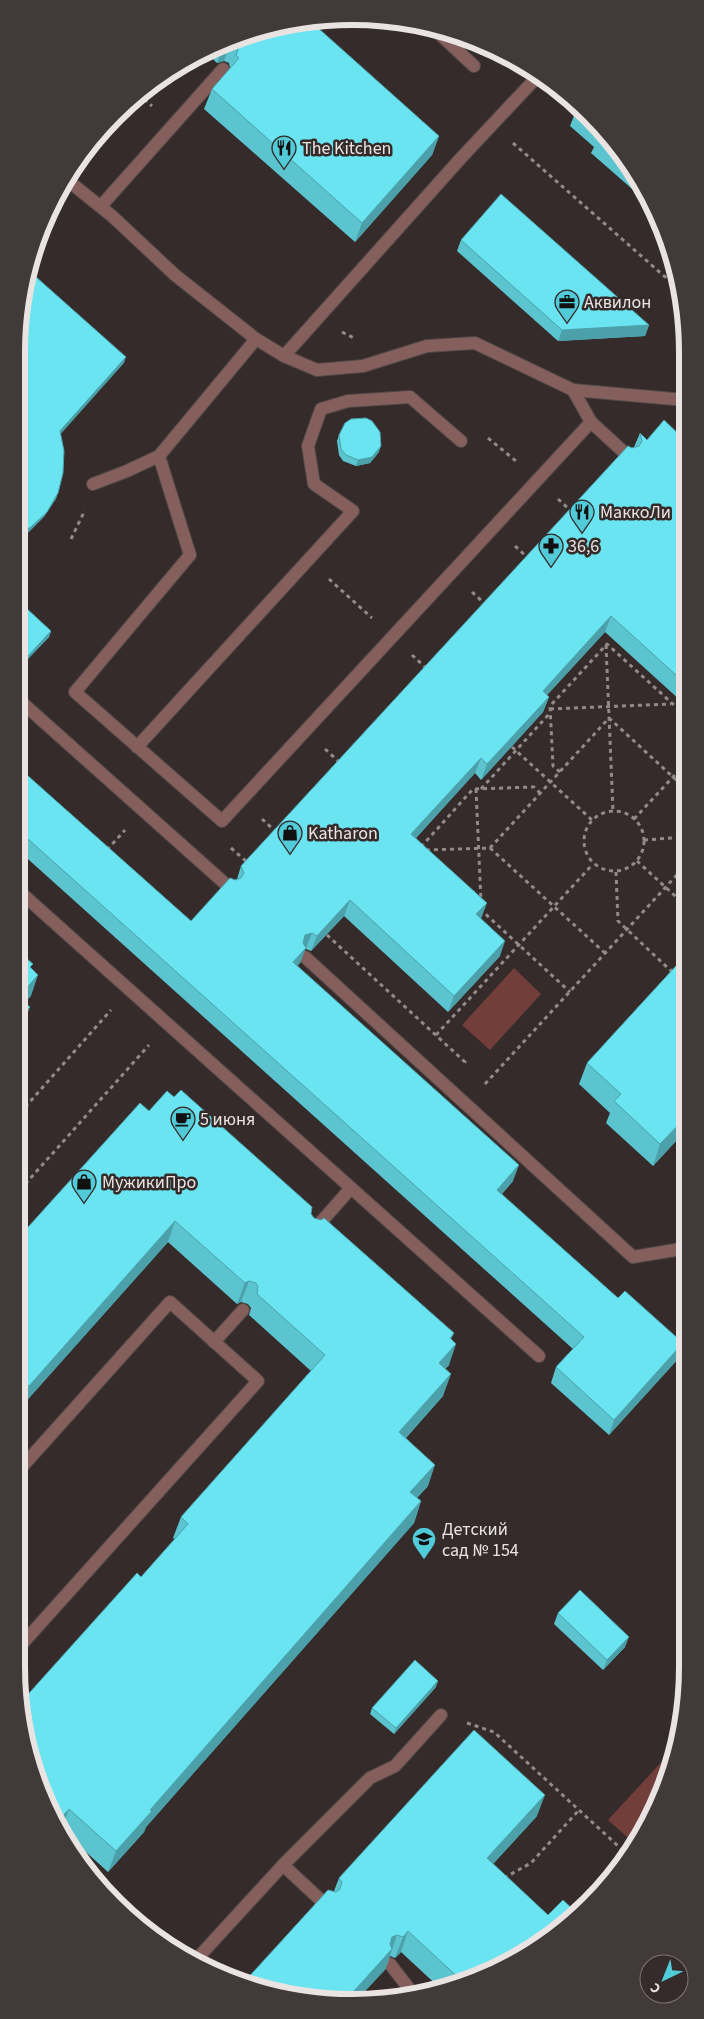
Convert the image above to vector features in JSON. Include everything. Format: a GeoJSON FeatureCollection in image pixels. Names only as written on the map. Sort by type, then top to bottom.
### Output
{"type":"FeatureCollection","features":[{"type":"Feature","properties":{"kind":"lane"},"geometry":{"type":"LineString","coordinates":[[444,38],[474,66]]}},
{"type":"Feature","properties":{"kind":"lane"},"geometry":{"type":"LineString","coordinates":[[101,206],[223,69]]}},
{"type":"Feature","properties":{"kind":"lane"},"geometry":{"type":"LineString","coordinates":[[284,356],[534,80]]}},
{"type":"Feature","properties":{"kind":"lane"},"geometry":{"type":"LineString","coordinates":[[72,183],[101,206],[175,276],[256,339],[284,356],[317,370],[363,366],[427,346],[475,343],[573,390],[679,399]]}},
{"type":"Feature","properties":{"kind":"lane"},"geometry":{"type":"LineString","coordinates":[[93,484],[159,456],[256,339]]}},
{"type":"Feature","properties":{"kind":"lane"},"geometry":{"type":"LineString","coordinates":[[573,390],[591,422],[628,456]]}},
{"type":"Feature","properties":{"kind":"lane"},"geometry":{"type":"LineString","coordinates":[[137,747],[352,511],[314,484],[308,446],[321,409],[348,401],[410,396],[462,441]]}},
{"type":"Feature","properties":{"kind":"lane"},"geometry":{"type":"LineString","coordinates":[[159,456],[190,555],[75,692],[222,821],[591,422]]}},
{"type":"Feature","properties":{"kind":"lane"},"geometry":{"type":"LineString","coordinates":[[25,705],[230,888]]}},
{"type":"Feature","properties":{"kind":"lane"},"geometry":{"type":"LineString","coordinates":[[25,896],[539,1356]]}},
{"type":"Feature","properties":{"kind":"lane"},"geometry":{"type":"LineString","coordinates":[[305,958],[633,1258],[679,1249]]}},
{"type":"Feature","properties":{"kind":"lane"},"geometry":{"type":"LineString","coordinates":[[311,1233],[351,1188]]}},
{"type":"Feature","properties":{"kind":"lane"},"geometry":{"type":"LineString","coordinates":[[25,1461],[170,1302],[258,1381],[25,1641]]}},
{"type":"Feature","properties":{"kind":"lane"},"geometry":{"type":"LineString","coordinates":[[214,1342],[243,1310]]}},
{"type":"Feature","properties":{"kind":"lane"},"geometry":{"type":"LineString","coordinates":[[199,1956],[283,1865],[370,1778],[395,1766],[441,1715]]}},
{"type":"Feature","properties":{"kind":"lane"},"geometry":{"type":"LineString","coordinates":[[283,1865],[326,1905]]}},
{"type":"Feature","properties":{"kind":"lane"},"geometry":{"type":"LineString","coordinates":[[390,1964],[409,1989]]}},
{"type":"Feature","properties":{"kind":"path"},"geometry":{"type":"LineString","coordinates":[[492,125],[671,281]]}},
{"type":"Feature","properties":{"kind":"path"},"geometry":{"type":"LineString","coordinates":[[564,517],[576,504]]}},
{"type":"Feature","properties":{"kind":"path"},"geometry":{"type":"LineString","coordinates":[[521,564],[534,550]]}},
{"type":"Feature","properties":{"kind":"path"},"geometry":{"type":"LineString","coordinates":[[308,560],[430,671]]}},
{"type":"Feature","properties":{"kind":"path"},"geometry":{"type":"LineString","coordinates":[[478,611],[491,597]]}},
{"type":"Feature","properties":{"kind":"path"},"geometry":{"type":"LineString","coordinates":[[606,645],[679,710]]}},
{"type":"Feature","properties":{"kind":"path"},"geometry":{"type":"LineString","coordinates":[[606,645],[613,811]]}},
{"type":"Feature","properties":{"kind":"path"},"geometry":{"type":"LineString","coordinates":[[560,772],[553,766],[550,706],[606,645]]}},
{"type":"Feature","properties":{"kind":"path"},"geometry":{"type":"LineString","coordinates":[[419,675],[432,661]]}},
{"type":"Feature","properties":{"kind":"path"},"geometry":{"type":"LineString","coordinates":[[481,789],[550,711],[608,706],[672,704]]}},
{"type":"Feature","properties":{"kind":"path"},"geometry":{"type":"LineString","coordinates":[[490,848],[609,718]]}},
{"type":"Feature","properties":{"kind":"path"},"geometry":{"type":"LineString","coordinates":[[609,718],[679,783]]}},
{"type":"Feature","properties":{"kind":"path"},"geometry":{"type":"LineString","coordinates":[[512,747],[592,820]]}},
{"type":"Feature","properties":{"kind":"path"},"geometry":{"type":"LineString","coordinates":[[333,769],[346,755]]}},
{"type":"Feature","properties":{"kind":"path"},"geometry":{"type":"LineString","coordinates":[[634,819],[679,771]]}},
{"type":"Feature","properties":{"kind":"path"},"geometry":{"type":"LineString","coordinates":[[540,793],[534,787],[473,790],[417,851],[490,848],[605,953]]}},
{"type":"Feature","properties":{"kind":"path"},"geometry":{"type":"LineString","coordinates":[[476,789],[482,910]]}},
{"type":"Feature","properties":{"kind":"path"},"geometry":{"type":"LineString","coordinates":[[104,852],[143,810]]}},
{"type":"Feature","properties":{"kind":"path"},"geometry":{"type":"LineString","coordinates":[[613,811],[624,813],[634,819],[641,829],[644,840],[642,851],[637,861],[627,869],[616,872],[603,870],[593,864],[586,854],[583,842],[585,830],[592,820],[601,814],[613,811]]}},
{"type":"Feature","properties":{"kind":"path"},"geometry":{"type":"LineString","coordinates":[[270,838],[282,825]]}},
{"type":"Feature","properties":{"kind":"path"},"geometry":{"type":"LineString","coordinates":[[644,840],[679,838]]}},
{"type":"Feature","properties":{"kind":"path"},"geometry":{"type":"LineString","coordinates":[[247,863],[253,857]]}},
{"type":"Feature","properties":{"kind":"path"},"geometry":{"type":"LineString","coordinates":[[637,861],[679,900]]}},
{"type":"Feature","properties":{"kind":"path"},"geometry":{"type":"LineString","coordinates":[[436,1034],[593,864]]}},
{"type":"Feature","properties":{"kind":"path"},"geometry":{"type":"LineString","coordinates":[[616,872],[618,921],[672,971],[676,965]]}},
{"type":"Feature","properties":{"kind":"path"},"geometry":{"type":"LineString","coordinates":[[466,1104],[679,872]]}},
{"type":"Feature","properties":{"kind":"path"},"geometry":{"type":"LineString","coordinates":[[474,904],[570,992]]}},
{"type":"Feature","properties":{"kind":"path"},"geometry":{"type":"LineString","coordinates":[[327,935],[465,1062]]}},
{"type":"Feature","properties":{"kind":"path"},"geometry":{"type":"LineString","coordinates":[[25,1107],[129,989]]}},
{"type":"Feature","properties":{"kind":"path"},"geometry":{"type":"LineString","coordinates":[[25,1184],[168,1024]]}},
{"type":"Feature","properties":{"kind":"path"},"geometry":{"type":"LineString","coordinates":[[441,1715],[494,1732],[623,1850]]}},
{"type":"Feature","properties":{"kind":"path"},"geometry":{"type":"LineString","coordinates":[[502,1879],[531,1863],[579,1810]]}},
{"type":"Feature","properties":{"kind":"shaded area"},"geometry":{"type":"Polygon","coordinates":[[[514,968],[541,994],[490,1050],[462,1025],[514,968]]]}},
{"type":"Feature","properties":{"kind":"shaded area"},"geometry":{"type":"Polygon","coordinates":[[[667,1756],[654,1792],[630,1839],[608,1820],[667,1756]]]}},
{"type":"Feature","properties":{"kind":"building"},"geometry":{"type":"Polygon","coordinates":[[[317,27],[439,136],[362,223],[212,89],[239,58],[236,55],[238,50],[237,46],[267,36],[317,27]]]}},
{"type":"Feature","properties":{"kind":"building"},"geometry":{"type":"Polygon","coordinates":[[[501,194],[649,325],[562,330],[461,240],[501,194]]]}},
{"type":"Feature","properties":{"kind":"building"},"geometry":{"type":"Polygon","coordinates":[[[35,276],[126,357],[60,431],[64,451],[63,473],[58,493],[47,512],[25,530],[25,352],[28,309],[35,276]]]}},
{"type":"Feature","properties":{"kind":"building"},"geometry":{"type":"Polygon","coordinates":[[[366,418],[372,421],[380,432],[381,446],[372,457],[358,460],[346,455],[341,449],[339,435],[345,423],[351,419],[366,418]]]}},
{"type":"Feature","properties":{"kind":"building"},"geometry":{"type":"Polygon","coordinates":[[[664,420],[679,434],[679,542],[677,544],[679,546],[679,678],[611,616],[543,691],[549,697],[487,764],[481,758],[411,834],[487,903],[476,914],[505,941],[454,996],[350,900],[317,936],[312,933],[305,935],[303,943],[306,948],[293,962],[519,1165],[497,1190],[618,1298],[625,1291],[679,1339],[679,1347],[614,1420],[556,1367],[584,1337],[25,836],[25,773],[191,921],[230,878],[235,880],[241,878],[244,873],[241,866],[628,446],[632,448],[639,446],[642,441],[640,433],[647,440],[664,420]]]}},
{"type":"Feature","properties":{"kind":"building"},"geometry":{"type":"Polygon","coordinates":[[[25,607],[51,631],[27,657],[25,655],[25,607]]]}},
{"type":"Feature","properties":{"kind":"building"},"geometry":{"type":"Polygon","coordinates":[[[25,957],[33,964],[30,967],[38,975],[25,990],[25,957]]]}},
{"type":"Feature","properties":{"kind":"building"},"geometry":{"type":"Polygon","coordinates":[[[679,963],[679,1124],[660,1144],[614,1101],[621,1094],[587,1063],[679,963]]]}},
{"type":"Feature","properties":{"kind":"building"},"geometry":{"type":"Polygon","coordinates":[[[25,1003],[30,1007],[25,1012],[25,1003]]]}},
{"type":"Feature","properties":{"kind":"building"},"geometry":{"type":"Polygon","coordinates":[[[181,1090],[312,1207],[311,1214],[314,1218],[321,1220],[324,1218],[454,1333],[450,1338],[456,1344],[439,1363],[451,1374],[399,1432],[435,1465],[410,1492],[421,1501],[116,1851],[69,1809],[62,1817],[42,1772],[36,1752],[31,1731],[27,1696],[137,1573],[141,1577],[188,1524],[181,1517],[325,1355],[257,1294],[258,1287],[256,1283],[249,1281],[245,1283],[175,1221],[29,1386],[25,1382],[25,1230],[140,1103],[149,1111],[167,1091],[174,1097],[181,1090]]]}},
{"type":"Feature","properties":{"kind":"building"},"geometry":{"type":"Polygon","coordinates":[[[580,1590],[629,1637],[607,1660],[558,1613],[580,1590]]]}},
{"type":"Feature","properties":{"kind":"building"},"geometry":{"type":"Polygon","coordinates":[[[415,1660],[438,1681],[396,1728],[372,1708],[415,1660]]]}},
{"type":"Feature","properties":{"kind":"building"},"geometry":{"type":"Polygon","coordinates":[[[474,1730],[545,1795],[487,1858],[548,1915],[563,1900],[572,1909],[534,1939],[516,1950],[457,1977],[408,1931],[403,1937],[397,1935],[392,1937],[390,1944],[392,1949],[351,1994],[288,1988],[248,1977],[328,1890],[336,1892],[340,1889],[342,1882],[339,1878],[474,1730]]]}},
{"type":"Feature","properties":{"kind":"place","name":"The Kitchen"},"geometry":{"type":"Point","coordinates":[284,169]}},
{"type":"Feature","properties":{"kind":"place","name":"Аквилон"},"geometry":{"type":"Point","coordinates":[567,323]}},
{"type":"Feature","properties":{"kind":"place","name":"МаккоЛи"},"geometry":{"type":"Point","coordinates":[582,533]}},
{"type":"Feature","properties":{"kind":"place","name":"36,6"},"geometry":{"type":"Point","coordinates":[551,567]}},
{"type":"Feature","properties":{"kind":"place","name":"Katharon"},"geometry":{"type":"Point","coordinates":[290,854]}},
{"type":"Feature","properties":{"kind":"place","name":"5 июня"},"geometry":{"type":"Point","coordinates":[183,1140]}},
{"type":"Feature","properties":{"kind":"place","name":"МужикиПро"},"geometry":{"type":"Point","coordinates":[84,1203]}},
{"type":"Feature","properties":{"kind":"place","name":"Детский сад № 154"},"geometry":{"type":"Point","coordinates":[424,1560]}}]}
